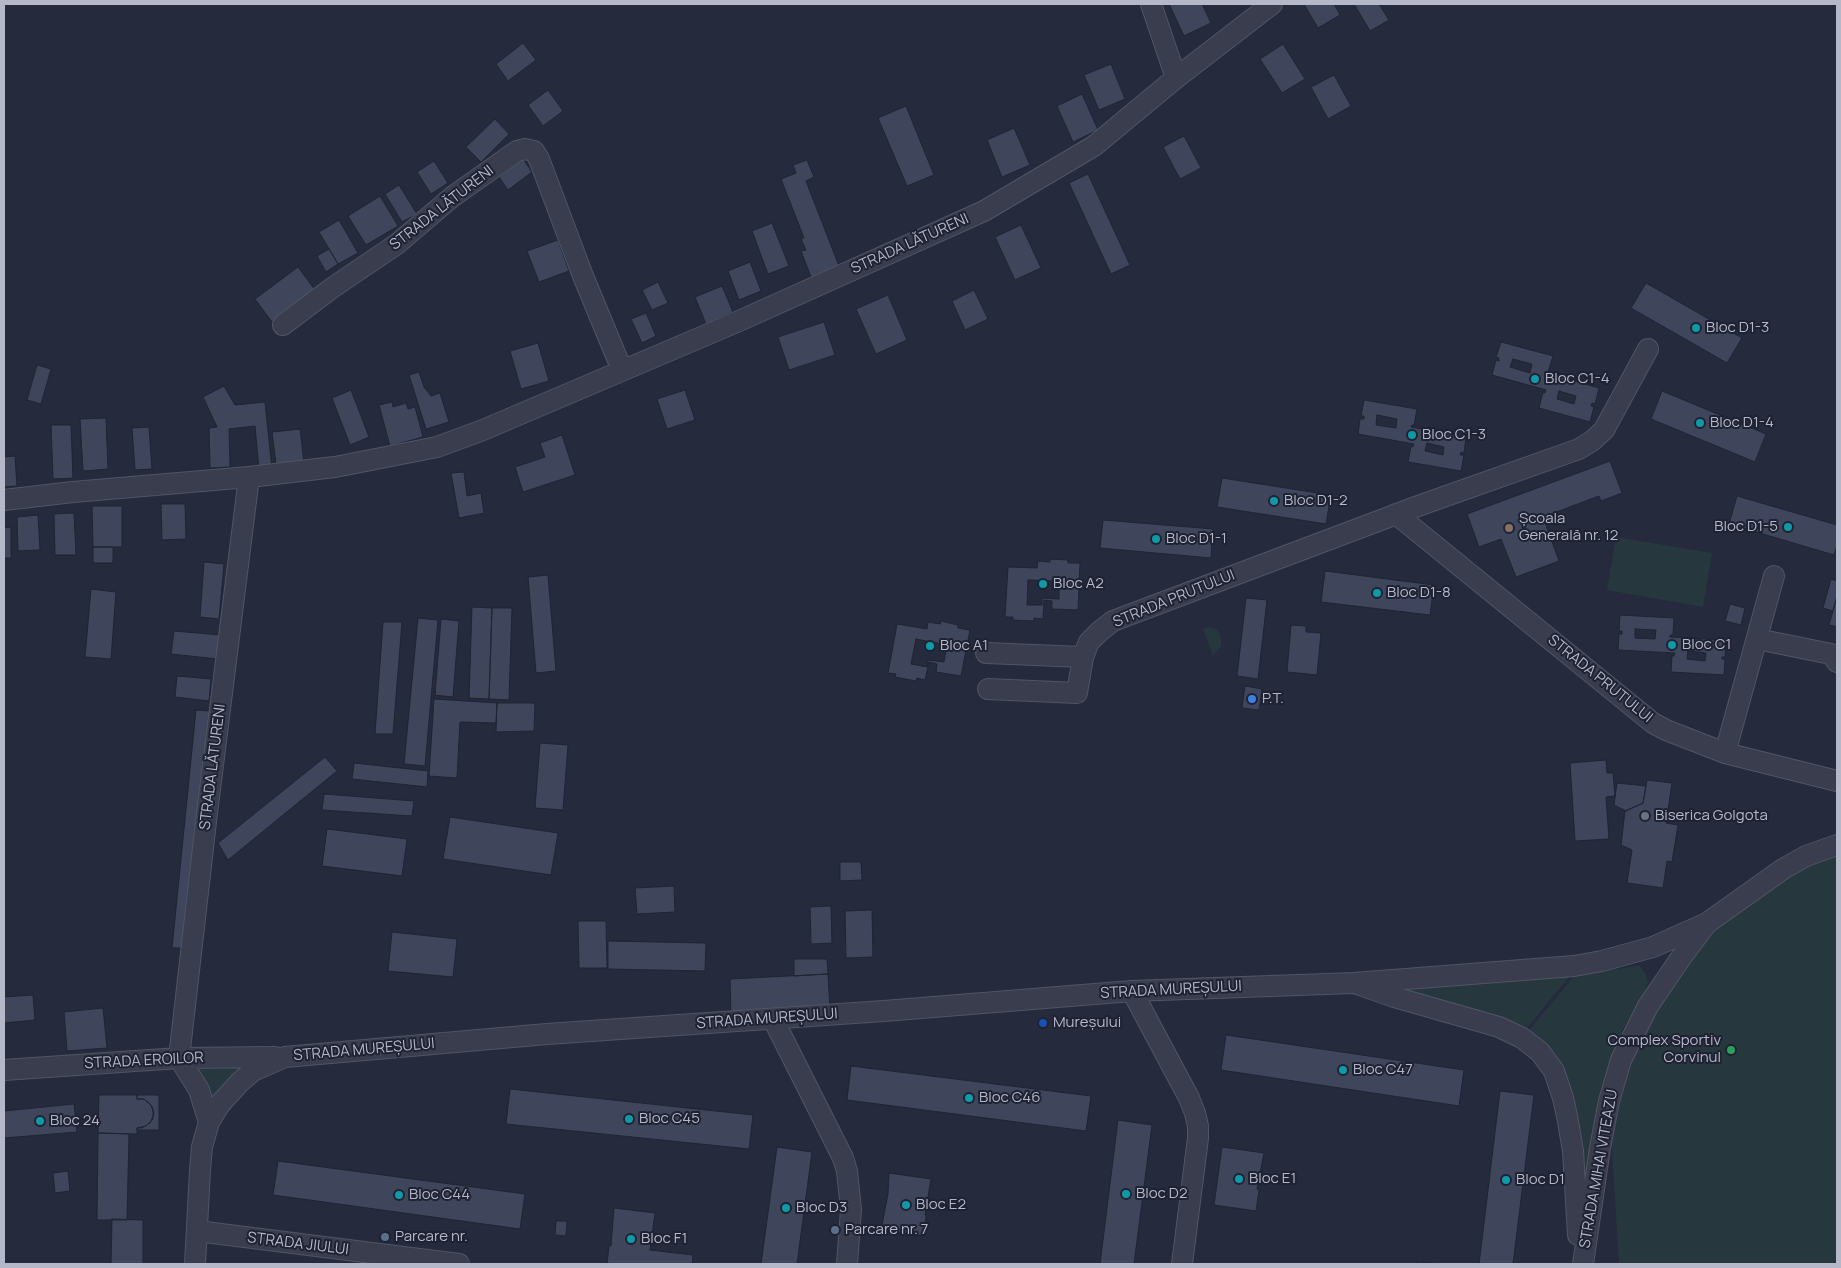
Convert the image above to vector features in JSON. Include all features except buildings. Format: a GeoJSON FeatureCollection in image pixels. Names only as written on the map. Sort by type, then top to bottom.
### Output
{"type":"FeatureCollection","features":[{"type":"Feature","properties":{"kind":"street"},"geometry":{"type":"LineString","coordinates":[[1151,4],[1176,78]]}},
{"type":"Feature","properties":{"kind":"street","name":"STRADA LĂTURENI"},"geometry":{"type":"LineString","coordinates":[[4,500],[335,468],[437,447],[483,430],[739,321],[984,211],[1094,146],[1176,78],[1272,4]]}},
{"type":"Feature","properties":{"kind":"street","name":"STRADA LĂTURENI"},"geometry":{"type":"LineString","coordinates":[[283,325],[397,244],[452,197],[517,151],[525,149],[534,151],[539,160],[583,276],[622,370]]}},
{"type":"Feature","properties":{"kind":"street","name":"STRADA PRUTULUI"},"geometry":{"type":"LineString","coordinates":[[988,689],[1077,693],[1083,657],[1089,642],[1113,621],[1396,514],[1564,455],[1592,441],[1604,430],[1648,349]]}},
{"type":"Feature","properties":{"kind":"street","name":"STRADA LĂTURENI"},"geometry":{"type":"LineString","coordinates":[[179,1058],[207,813],[249,477]]}},
{"type":"Feature","properties":{"kind":"street","name":"STRADA PRUTULUI"},"geometry":{"type":"LineString","coordinates":[[1396,514],[1641,714],[1666,730],[1725,753],[1837,781]]}},
{"type":"Feature","properties":{"kind":"street"},"geometry":{"type":"LineString","coordinates":[[1725,753],[1774,576]]}},
{"type":"Feature","properties":{"kind":"street"},"geometry":{"type":"LineString","coordinates":[[1757,639],[1831,654],[1837,662]]}},
{"type":"Feature","properties":{"kind":"street"},"geometry":{"type":"LineString","coordinates":[[986,653],[1083,657]]}},
{"type":"Feature","properties":{"kind":"street","name":"STRADA MIHAI VITEAZU"},"geometry":{"type":"LineString","coordinates":[[1581,1264],[1609,1101],[1621,1060],[1656,992],[1707,923],[1783,868],[1806,856],[1837,845]]}},
{"type":"Feature","properties":{"kind":"street","name":"STRADA MUREȘULUI"},"geometry":{"type":"LineString","coordinates":[[195,1264],[202,1146],[209,1122],[220,1104],[240,1082],[253,1071],[285,1056],[1132,991],[1354,983],[1574,966],[1653,948],[1707,923]]}},
{"type":"Feature","properties":{"kind":"street","name":"STRADA MUREȘULUI"},"geometry":{"type":"LineString","coordinates":[[1354,983],[1394,997],[1499,1027],[1534,1046],[1550,1064],[1564,1098],[1573,1151],[1581,1264]]}},
{"type":"Feature","properties":{"kind":"street"},"geometry":{"type":"LineString","coordinates":[[1132,991],[1188,1098],[1195,1113],[1198,1126],[1182,1264]]}},
{"type":"Feature","properties":{"kind":"street"},"geometry":{"type":"LineString","coordinates":[[773,1019],[843,1158],[847,1172],[851,1210],[847,1264]]}},
{"type":"Feature","properties":{"kind":"street","name":"STRADA EROILOR"},"geometry":{"type":"LineString","coordinates":[[4,1070],[179,1058],[285,1056]]}},
{"type":"Feature","properties":{"kind":"street"},"geometry":{"type":"LineString","coordinates":[[179,1058],[199,1090],[209,1122]]}},
{"type":"Feature","properties":{"kind":"street","name":"STRADA JIULUI"},"geometry":{"type":"LineString","coordinates":[[197,1231],[459,1264]]}},
{"type":"Feature","properties":{"kind":"shaded area"},"geometry":{"type":"Polygon","coordinates":[[[1616,537],[1712,553],[1703,607],[1607,590],[1616,537]]]}},
{"type":"Feature","properties":{"kind":"shaded area"},"geometry":{"type":"Polygon","coordinates":[[[1210,627],[1218,631],[1221,637],[1221,646],[1213,656],[1203,629],[1210,627]]]}},
{"type":"Feature","properties":{"kind":"shaded area","name":"Complex Sportiv Corvinul"},"geometry":{"type":"Polygon","coordinates":[[[1837,845],[1837,1264],[1619,1264],[1609,1101],[1615,1079],[1707,923],[1837,845]]]}},
{"type":"Feature","properties":{"kind":"shaded area"},"geometry":{"type":"Polygon","coordinates":[[[1640,966],[1648,981],[1646,990],[1622,1031],[1608,1071],[1586,1214],[1575,1117],[1525,1035],[1574,976],[1640,966]]]}},
{"type":"Feature","properties":{"kind":"shaded area"},"geometry":{"type":"Polygon","coordinates":[[[1570,976],[1522,1034],[1401,995],[1398,986],[1570,976]]]}},
{"type":"Feature","properties":{"kind":"shaded area"},"geometry":{"type":"Polygon","coordinates":[[[246,1066],[212,1108],[190,1067],[246,1066]]]}},
{"type":"Feature","properties":{"kind":"place","name":"Bloc D1-3"},"geometry":{"type":"Point","coordinates":[1696,328]}},
{"type":"Feature","properties":{"kind":"place","name":"Bloc C1-4"},"geometry":{"type":"Point","coordinates":[1535,379]}},
{"type":"Feature","properties":{"kind":"place","name":"Bloc D1-4"},"geometry":{"type":"Point","coordinates":[1700,423]}},
{"type":"Feature","properties":{"kind":"place","name":"Bloc C1-3"},"geometry":{"type":"Point","coordinates":[1412,435]}},
{"type":"Feature","properties":{"kind":"place","name":"Bloc D1-2"},"geometry":{"type":"Point","coordinates":[1274,501]}},
{"type":"Feature","properties":{"kind":"place","name":"Bloc D1-5"},"geometry":{"type":"Point","coordinates":[1788,527]}},
{"type":"Feature","properties":{"kind":"place","name":"Școala Generală nr. 12"},"geometry":{"type":"Point","coordinates":[1509,528]}},
{"type":"Feature","properties":{"kind":"place","name":"Bloc D1-1"},"geometry":{"type":"Point","coordinates":[1156,539]}},
{"type":"Feature","properties":{"kind":"place","name":"Bloc A2"},"geometry":{"type":"Point","coordinates":[1043,584]}},
{"type":"Feature","properties":{"kind":"place","name":"Bloc D1-8"},"geometry":{"type":"Point","coordinates":[1377,593]}},
{"type":"Feature","properties":{"kind":"place","name":"Bloc C1"},"geometry":{"type":"Point","coordinates":[1672,645]}},
{"type":"Feature","properties":{"kind":"place","name":"Bloc A1"},"geometry":{"type":"Point","coordinates":[930,646]}},
{"type":"Feature","properties":{"kind":"place","name":"P.T."},"geometry":{"type":"Point","coordinates":[1252,699]}},
{"type":"Feature","properties":{"kind":"place","name":"Biserica Golgota"},"geometry":{"type":"Point","coordinates":[1645,816]}},
{"type":"Feature","properties":{"kind":"place","name":"Mureșului"},"geometry":{"type":"Point","coordinates":[1043,1023]}},
{"type":"Feature","properties":{"kind":"place","name":"Complex Sportiv Corvinul"},"geometry":{"type":"Point","coordinates":[1731,1050]}},
{"type":"Feature","properties":{"kind":"place","name":"Bloc C47"},"geometry":{"type":"Point","coordinates":[1343,1070]}},
{"type":"Feature","properties":{"kind":"place","name":"Bloc C46"},"geometry":{"type":"Point","coordinates":[969,1098]}},
{"type":"Feature","properties":{"kind":"place","name":"Bloc C45"},"geometry":{"type":"Point","coordinates":[629,1119]}},
{"type":"Feature","properties":{"kind":"place","name":"Bloc 24"},"geometry":{"type":"Point","coordinates":[40,1121]}},
{"type":"Feature","properties":{"kind":"place","name":"Bloc E1"},"geometry":{"type":"Point","coordinates":[1239,1179]}},
{"type":"Feature","properties":{"kind":"place","name":"Bloc D1"},"geometry":{"type":"Point","coordinates":[1506,1180]}},
{"type":"Feature","properties":{"kind":"place","name":"Bloc D2"},"geometry":{"type":"Point","coordinates":[1126,1194]}},
{"type":"Feature","properties":{"kind":"place","name":"Bloc C44"},"geometry":{"type":"Point","coordinates":[399,1195]}},
{"type":"Feature","properties":{"kind":"place","name":"Bloc E2"},"geometry":{"type":"Point","coordinates":[906,1205]}},
{"type":"Feature","properties":{"kind":"place","name":"Bloc D3"},"geometry":{"type":"Point","coordinates":[786,1208]}},
{"type":"Feature","properties":{"kind":"place","name":"Parcare nr. 7"},"geometry":{"type":"Point","coordinates":[835,1230]}},
{"type":"Feature","properties":{"kind":"place","name":"Parcare nr."},"geometry":{"type":"Point","coordinates":[385,1237]}},
{"type":"Feature","properties":{"kind":"place","name":"Bloc F1"},"geometry":{"type":"Point","coordinates":[631,1239]}}]}
